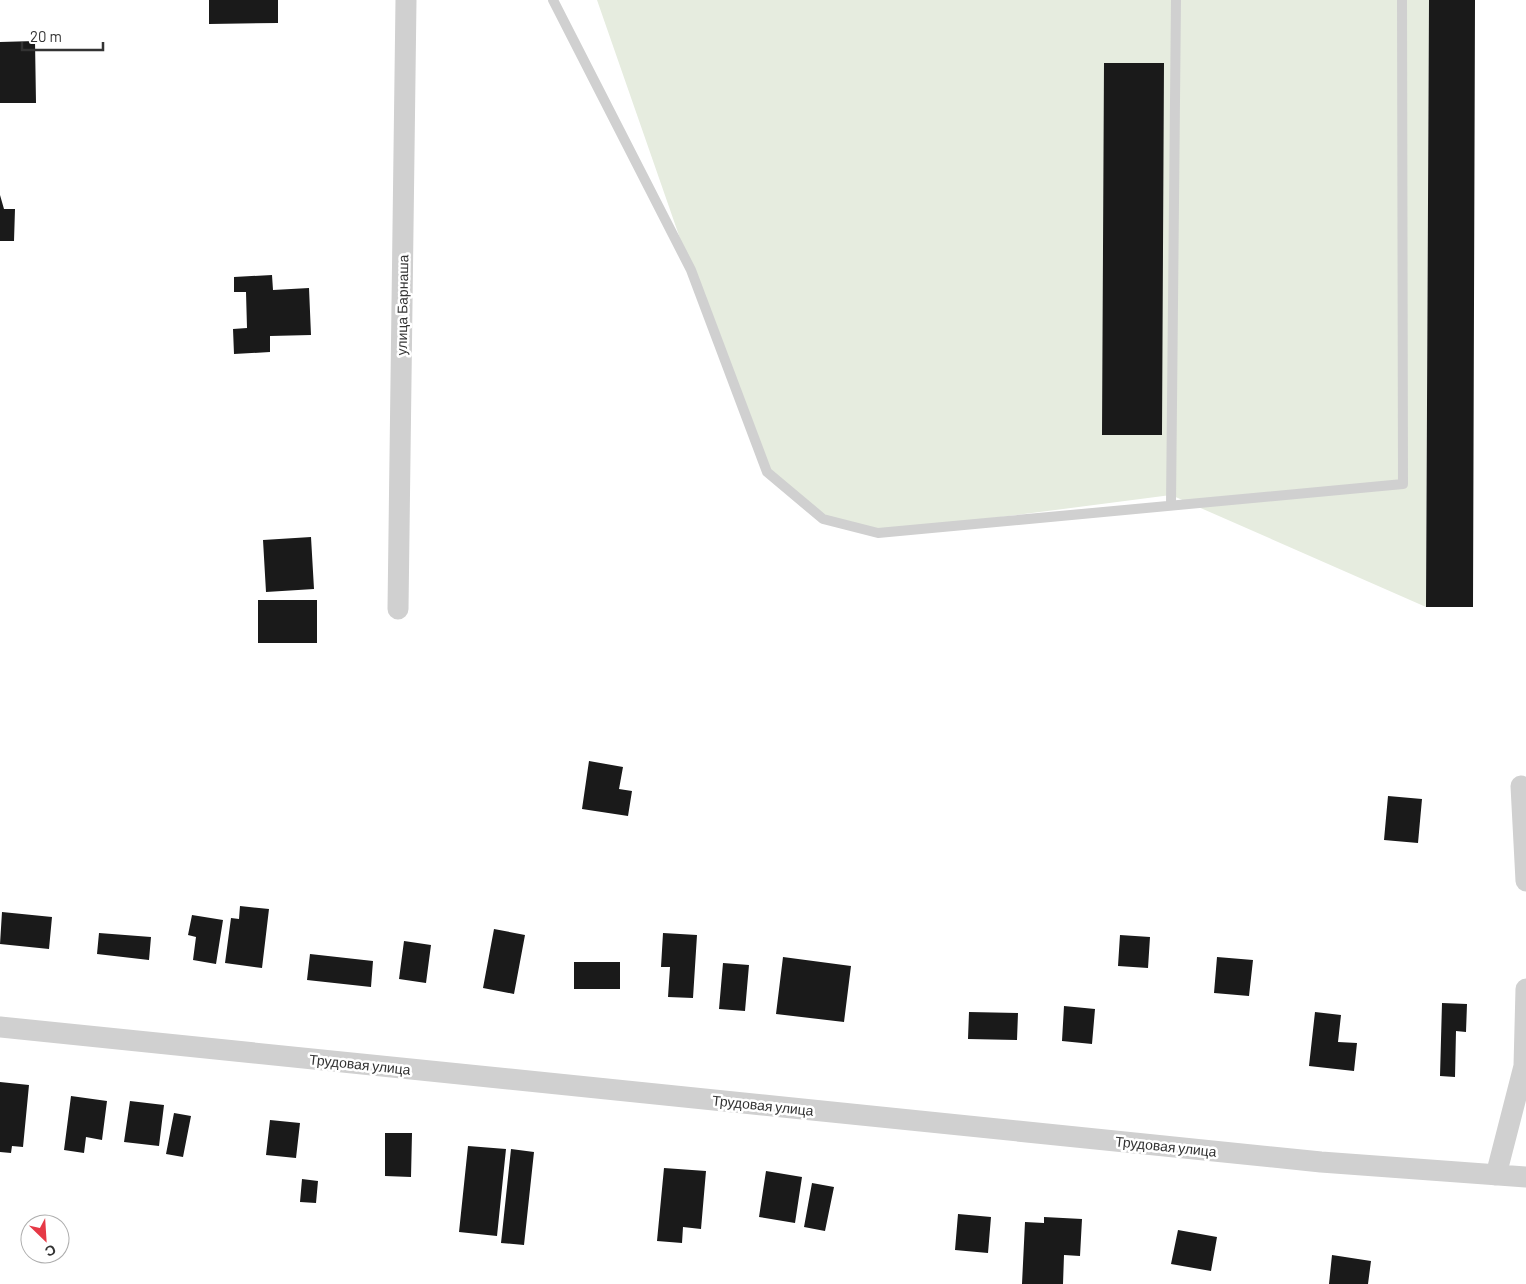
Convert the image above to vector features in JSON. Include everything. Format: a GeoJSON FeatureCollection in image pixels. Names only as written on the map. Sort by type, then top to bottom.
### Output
{"type":"FeatureCollection","features":[{"type":"Feature","properties":{"kind":"street","name":"улица Барнаша"},"geometry":{"type":"LineString","coordinates":[[398,609],[406,0]]}},
{"type":"Feature","properties":{"kind":"street"},"geometry":{"type":"LineString","coordinates":[[1524,784],[1526,881]]}},
{"type":"Feature","properties":{"kind":"street"},"geometry":{"type":"LineString","coordinates":[[1496,1175],[1524,1066],[1526,989]]}},
{"type":"Feature","properties":{"kind":"street","name":"Трудовая улица"},"geometry":{"type":"LineString","coordinates":[[0,1027],[1321,1162],[1526,1177]]}},
{"type":"Feature","properties":{"kind":"lane"},"geometry":{"type":"LineString","coordinates":[[553,0],[691,270],[766,472],[823,519],[878,533],[1403,484],[1402,0]]}},
{"type":"Feature","properties":{"kind":"lane"},"geometry":{"type":"LineString","coordinates":[[1171,505],[1176,0]]}},
{"type":"Feature","properties":{"kind":"shaded area"},"geometry":{"type":"Polygon","coordinates":[[[597,0],[1429,0],[1426,607],[1171,495],[878,533],[823,519],[767,472],[691,270],[597,0]]]}},
{"type":"Feature","properties":{"kind":"building"},"geometry":{"type":"Polygon","coordinates":[[[209,0],[278,0],[278,23],[209,24],[209,0]]]}},
{"type":"Feature","properties":{"kind":"building"},"geometry":{"type":"Polygon","coordinates":[[[1429,0],[1475,0],[1473,607],[1426,607],[1429,0]]]}},
{"type":"Feature","properties":{"kind":"building"},"geometry":{"type":"Polygon","coordinates":[[[35,41],[36,103],[0,103],[0,42],[35,41]]]}},
{"type":"Feature","properties":{"kind":"building"},"geometry":{"type":"Polygon","coordinates":[[[1104,63],[1164,63],[1162,435],[1102,435],[1104,63]]]}},
{"type":"Feature","properties":{"kind":"building"},"geometry":{"type":"Polygon","coordinates":[[[0,195],[4,209],[15,209],[14,241],[0,241],[0,195]]]}},
{"type":"Feature","properties":{"kind":"building"},"geometry":{"type":"Polygon","coordinates":[[[272,275],[273,290],[309,288],[311,335],[270,336],[270,352],[234,354],[233,329],[247,328],[246,292],[234,292],[234,277],[272,275]]]}},
{"type":"Feature","properties":{"kind":"building"},"geometry":{"type":"Polygon","coordinates":[[[311,537],[314,589],[266,592],[263,540],[311,537]]]}},
{"type":"Feature","properties":{"kind":"building"},"geometry":{"type":"Polygon","coordinates":[[[258,600],[317,600],[317,643],[258,643],[258,600]]]}},
{"type":"Feature","properties":{"kind":"building"},"geometry":{"type":"Polygon","coordinates":[[[589,761],[623,767],[619,789],[632,791],[628,816],[582,809],[589,761]]]}},
{"type":"Feature","properties":{"kind":"building"},"geometry":{"type":"Polygon","coordinates":[[[1388,796],[1422,799],[1418,843],[1384,840],[1388,796]]]}},
{"type":"Feature","properties":{"kind":"building"},"geometry":{"type":"Polygon","coordinates":[[[240,906],[269,909],[262,968],[225,963],[231,918],[239,919],[240,906]]]}},
{"type":"Feature","properties":{"kind":"building"},"geometry":{"type":"Polygon","coordinates":[[[2,912],[52,917],[49,949],[0,944],[2,912]]]}},
{"type":"Feature","properties":{"kind":"building"},"geometry":{"type":"Polygon","coordinates":[[[192,915],[223,920],[216,964],[193,960],[196,937],[188,935],[192,915]]]}},
{"type":"Feature","properties":{"kind":"building"},"geometry":{"type":"Polygon","coordinates":[[[494,929],[525,935],[514,994],[483,988],[494,929]]]}},
{"type":"Feature","properties":{"kind":"building"},"geometry":{"type":"Polygon","coordinates":[[[99,933],[151,937],[149,960],[97,954],[99,933]]]}},
{"type":"Feature","properties":{"kind":"building"},"geometry":{"type":"Polygon","coordinates":[[[663,933],[697,935],[693,998],[668,997],[670,967],[661,967],[663,933]]]}},
{"type":"Feature","properties":{"kind":"building"},"geometry":{"type":"Polygon","coordinates":[[[1120,935],[1150,937],[1148,968],[1118,966],[1120,935]]]}},
{"type":"Feature","properties":{"kind":"building"},"geometry":{"type":"Polygon","coordinates":[[[404,941],[431,945],[426,983],[399,979],[404,941]]]}},
{"type":"Feature","properties":{"kind":"building"},"geometry":{"type":"Polygon","coordinates":[[[310,954],[373,961],[371,987],[307,980],[310,954]]]}},
{"type":"Feature","properties":{"kind":"building"},"geometry":{"type":"Polygon","coordinates":[[[783,957],[851,966],[844,1022],[776,1014],[783,957]]]}},
{"type":"Feature","properties":{"kind":"building"},"geometry":{"type":"Polygon","coordinates":[[[1217,957],[1253,960],[1249,996],[1214,993],[1217,957]]]}},
{"type":"Feature","properties":{"kind":"building"},"geometry":{"type":"Polygon","coordinates":[[[574,962],[620,962],[620,989],[574,989],[574,962]]]}},
{"type":"Feature","properties":{"kind":"building"},"geometry":{"type":"Polygon","coordinates":[[[723,963],[749,965],[745,1011],[719,1009],[723,963]]]}},
{"type":"Feature","properties":{"kind":"building"},"geometry":{"type":"Polygon","coordinates":[[[1442,1003],[1467,1004],[1466,1032],[1456,1031],[1455,1077],[1440,1076],[1442,1003]]]}},
{"type":"Feature","properties":{"kind":"building"},"geometry":{"type":"Polygon","coordinates":[[[1064,1006],[1095,1009],[1092,1044],[1062,1041],[1064,1006]]]}},
{"type":"Feature","properties":{"kind":"building"},"geometry":{"type":"Polygon","coordinates":[[[969,1012],[1018,1013],[1017,1040],[968,1039],[969,1012]]]}},
{"type":"Feature","properties":{"kind":"building"},"geometry":{"type":"Polygon","coordinates":[[[1315,1012],[1341,1015],[1338,1042],[1357,1043],[1354,1071],[1309,1066],[1315,1012]]]}},
{"type":"Feature","properties":{"kind":"building"},"geometry":{"type":"Polygon","coordinates":[[[0,1082],[29,1085],[23,1147],[12,1146],[11,1153],[0,1152],[0,1082]]]}},
{"type":"Feature","properties":{"kind":"building"},"geometry":{"type":"Polygon","coordinates":[[[71,1096],[107,1101],[102,1140],[86,1137],[84,1153],[64,1150],[71,1096]]]}},
{"type":"Feature","properties":{"kind":"building"},"geometry":{"type":"Polygon","coordinates":[[[130,1101],[164,1105],[159,1146],[124,1142],[130,1101]]]}},
{"type":"Feature","properties":{"kind":"building"},"geometry":{"type":"Polygon","coordinates":[[[174,1113],[191,1116],[183,1157],[166,1154],[174,1113]]]}},
{"type":"Feature","properties":{"kind":"building"},"geometry":{"type":"Polygon","coordinates":[[[270,1120],[300,1123],[296,1158],[266,1155],[270,1120]]]}},
{"type":"Feature","properties":{"kind":"building"},"geometry":{"type":"Polygon","coordinates":[[[385,1133],[412,1133],[411,1177],[385,1176],[385,1133]]]}},
{"type":"Feature","properties":{"kind":"building"},"geometry":{"type":"Polygon","coordinates":[[[468,1146],[506,1149],[497,1236],[459,1232],[468,1146]]]}},
{"type":"Feature","properties":{"kind":"building"},"geometry":{"type":"Polygon","coordinates":[[[511,1149],[534,1152],[524,1245],[501,1243],[511,1149]]]}},
{"type":"Feature","properties":{"kind":"building"},"geometry":{"type":"Polygon","coordinates":[[[664,1168],[706,1171],[701,1229],[683,1227],[682,1243],[657,1241],[664,1168]]]}},
{"type":"Feature","properties":{"kind":"building"},"geometry":{"type":"Polygon","coordinates":[[[766,1171],[802,1177],[795,1223],[759,1217],[766,1171]]]}},
{"type":"Feature","properties":{"kind":"building"},"geometry":{"type":"Polygon","coordinates":[[[302,1179],[318,1181],[316,1203],[300,1202],[302,1179]]]}},
{"type":"Feature","properties":{"kind":"building"},"geometry":{"type":"Polygon","coordinates":[[[812,1183],[834,1187],[825,1231],[804,1227],[812,1183]]]}},
{"type":"Feature","properties":{"kind":"building"},"geometry":{"type":"Polygon","coordinates":[[[958,1214],[991,1217],[988,1253],[955,1250],[958,1214]]]}},
{"type":"Feature","properties":{"kind":"building"},"geometry":{"type":"Polygon","coordinates":[[[1044,1217],[1082,1219],[1080,1256],[1064,1255],[1063,1284],[1022,1284],[1025,1222],[1044,1223],[1044,1217]]]}},
{"type":"Feature","properties":{"kind":"building"},"geometry":{"type":"Polygon","coordinates":[[[1178,1230],[1217,1237],[1211,1271],[1171,1264],[1178,1230]]]}},
{"type":"Feature","properties":{"kind":"building"},"geometry":{"type":"Polygon","coordinates":[[[1332,1255],[1371,1261],[1368,1284],[1329,1284],[1332,1255]]]}}]}
